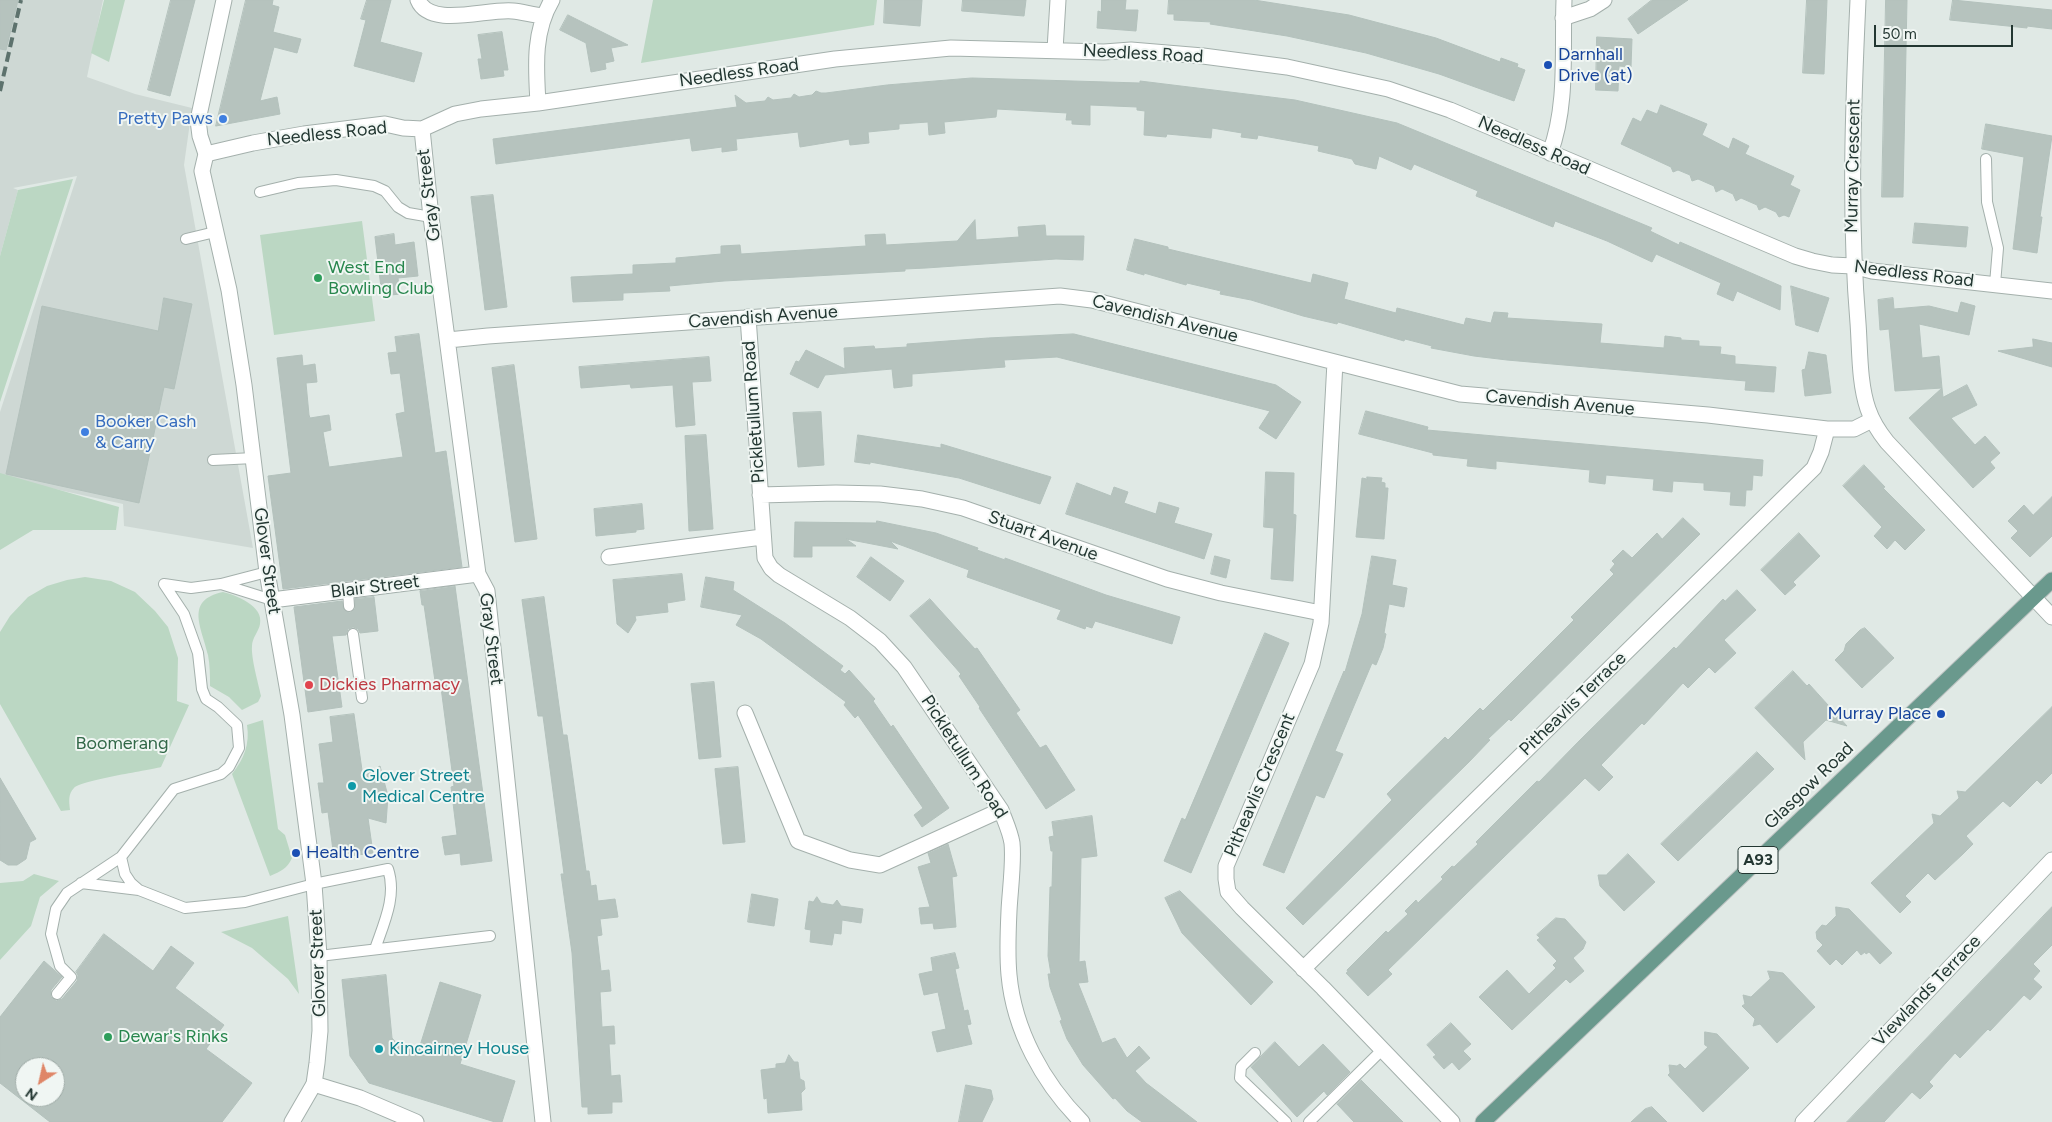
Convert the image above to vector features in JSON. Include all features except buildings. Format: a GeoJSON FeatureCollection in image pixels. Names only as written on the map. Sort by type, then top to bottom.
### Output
{"type":"FeatureCollection","features":[{"type":"Feature","properties":{"kind":"main road","name":"Glasgow Road"},"geometry":{"type":"LineString","coordinates":[[1483,1122],[2052,580]]}},
{"type":"Feature","properties":{"kind":"street","name":"Glover Street"},"geometry":{"type":"LineString","coordinates":[[224,0],[198,120],[200,136],[206,154],[202,171],[229,290],[244,385],[267,572],[292,715],[314,884],[319,956],[320,1031],[314,1084],[292,1122]]}},
{"type":"Feature","properties":{"kind":"street"},"geometry":{"type":"LineString","coordinates":[[418,0],[422,8],[440,15],[468,15],[512,11],[544,16]]}},
{"type":"Feature","properties":{"kind":"street"},"geometry":{"type":"LineString","coordinates":[[538,103],[536,58],[538,34],[552,0]]}},
{"type":"Feature","properties":{"kind":"street"},"geometry":{"type":"LineString","coordinates":[[1055,50],[1058,0]]}},
{"type":"Feature","properties":{"kind":"street"},"geometry":{"type":"LineString","coordinates":[[1550,153],[1557,131],[1562,81],[1564,0]]}},
{"type":"Feature","properties":{"kind":"street"},"geometry":{"type":"LineString","coordinates":[[1563,18],[1590,9],[1604,0]]}},
{"type":"Feature","properties":{"kind":"street","name":"Murray Crescent"},"geometry":{"type":"LineString","coordinates":[[1858,0],[1852,137],[1853,266],[1865,397],[1872,420],[1887,442],[2033,598]]}},
{"type":"Feature","properties":{"kind":"street","name":"Needless Road"},"geometry":{"type":"LineString","coordinates":[[206,154],[252,143],[385,124],[422,130],[455,114],[481,109],[538,103],[884,53],[951,48],[1167,52],[1288,67],[1388,89],[1472,118],[1550,153],[1795,256],[1832,265],[1853,266],[1881,272],[2052,291]]}},
{"type":"Feature","properties":{"kind":"street","name":"Gray Street"},"geometry":{"type":"LineString","coordinates":[[422,130],[431,217],[478,574],[487,591],[543,1122]]}},
{"type":"Feature","properties":{"kind":"street","name":"Cavendish Avenue"},"geometry":{"type":"LineString","coordinates":[[448,340],[1060,296],[1092,300],[1460,394],[1708,415],[1827,429],[1854,429],[1872,420]]}},
{"type":"Feature","properties":{"kind":"street","name":"Pickletullum Road"},"geometry":{"type":"LineString","coordinates":[[748,317],[762,537],[765,558],[771,568],[779,575],[850,618],[880,641],[904,667],[1001,810],[1008,826],[1012,844],[1007,944],[1009,977],[1014,1006],[1023,1035],[1036,1061],[1053,1087],[1082,1122]]}},
{"type":"Feature","properties":{"kind":"street","name":"Pitheavlis Crescent"},"geometry":{"type":"LineString","coordinates":[[1335,362],[1321,623],[1312,664],[1226,866],[1228,892],[1383,1049],[1452,1122]]}},
{"type":"Feature","properties":{"kind":"street","name":"Pitheavlis Terrace"},"geometry":{"type":"LineString","coordinates":[[1304,969],[1814,468],[1821,452],[1827,429]]}},
{"type":"Feature","properties":{"kind":"street","name":"Stuart Avenue"},"geometry":{"type":"LineString","coordinates":[[760,495],[880,494],[922,499],[963,508],[1167,580],[1321,613]]}},
{"type":"Feature","properties":{"kind":"street"},"geometry":{"type":"LineString","coordinates":[[609,557],[762,537]]}},
{"type":"Feature","properties":{"kind":"street","name":"Blair Street"},"geometry":{"type":"LineString","coordinates":[[272,600],[349,598],[478,574]]}},
{"type":"Feature","properties":{"kind":"street"},"geometry":{"type":"LineString","coordinates":[[2033,598],[2052,617]]}},
{"type":"Feature","properties":{"kind":"street"},"geometry":{"type":"LineString","coordinates":[[745,712],[798,840],[824,851],[850,860],[880,865],[1001,810]]}},
{"type":"Feature","properties":{"kind":"street","name":"Viewlands Terrace"},"geometry":{"type":"LineString","coordinates":[[1802,1122],[2052,860]]}},
{"type":"Feature","properties":{"kind":"street"},"geometry":{"type":"LineString","coordinates":[[314,1084],[360,1098],[416,1122]]}},
{"type":"Feature","properties":{"kind":"lane"},"geometry":{"type":"LineString","coordinates":[[1986,159],[1986,202],[1998,248],[1995,284]]}},
{"type":"Feature","properties":{"kind":"lane"},"geometry":{"type":"LineString","coordinates":[[260,192],[298,183],[336,180],[374,186],[385,191],[398,207],[408,213],[431,217]]}},
{"type":"Feature","properties":{"kind":"lane"},"geometry":{"type":"LineString","coordinates":[[186,238],[215,232]]}},
{"type":"Feature","properties":{"kind":"lane"},"geometry":{"type":"LineString","coordinates":[[213,460],[254,458]]}},
{"type":"Feature","properties":{"kind":"lane"},"geometry":{"type":"LineString","coordinates":[[57,994],[70,977],[60,966],[51,934],[56,909],[66,893],[121,857],[174,789],[221,774],[229,767],[240,748],[237,725],[218,707],[206,699],[202,689],[198,653],[184,614],[164,584],[191,588],[221,584],[267,572]]}},
{"type":"Feature","properties":{"kind":"lane"},"geometry":{"type":"LineString","coordinates":[[221,584],[272,600]]}},
{"type":"Feature","properties":{"kind":"lane"},"geometry":{"type":"LineString","coordinates":[[353,634],[362,698]]}},
{"type":"Feature","properties":{"kind":"lane"},"geometry":{"type":"LineString","coordinates":[[121,857],[125,874],[130,883],[139,890]]}},
{"type":"Feature","properties":{"kind":"lane"},"geometry":{"type":"LineString","coordinates":[[80,883],[139,890],[185,908],[245,902],[314,884],[388,869],[392,881],[390,906],[375,949]]}},
{"type":"Feature","properties":{"kind":"lane"},"geometry":{"type":"LineString","coordinates":[[319,956],[490,936]]}},
{"type":"Feature","properties":{"kind":"lane"},"geometry":{"type":"LineString","coordinates":[[1309,1122],[1383,1049]]}},
{"type":"Feature","properties":{"kind":"lane"},"geometry":{"type":"LineString","coordinates":[[1255,1054],[1241,1067],[1240,1078],[1286,1122]]}},
{"type":"Feature","properties":{"kind":"shaded area"},"geometry":{"type":"Polygon","coordinates":[[[0,0],[103,0],[87,77],[135,94],[192,108],[184,165],[253,548],[124,526],[123,504],[0,477],[0,412],[77,176],[13,188],[18,190],[0,256],[0,0]]]}},
{"type":"Feature","properties":{"kind":"green space"},"geometry":{"type":"Polygon","coordinates":[[[104,0],[125,0],[109,62],[91,53],[104,0]]]}},
{"type":"Feature","properties":{"kind":"green space"},"geometry":{"type":"Polygon","coordinates":[[[653,0],[877,0],[874,25],[641,63],[653,0]]]}},
{"type":"Feature","properties":{"kind":"green space"},"geometry":{"type":"Polygon","coordinates":[[[73,179],[0,402],[0,256],[18,190],[73,179]]]}},
{"type":"Feature","properties":{"kind":"green space","name":"West End Bowling Club"},"geometry":{"type":"Polygon","coordinates":[[[362,221],[375,321],[274,335],[260,235],[362,221]]]}},
{"type":"Feature","properties":{"kind":"green space"},"geometry":{"type":"Polygon","coordinates":[[[0,473],[119,507],[116,530],[33,530],[0,550],[0,473]]]}},
{"type":"Feature","properties":{"kind":"green space","name":"Boomerang"},"geometry":{"type":"Polygon","coordinates":[[[85,577],[111,581],[135,592],[155,611],[168,627],[178,658],[177,701],[189,705],[161,767],[79,785],[74,788],[70,795],[70,810],[61,811],[0,704],[0,632],[10,616],[28,597],[47,586],[85,577]]]}},
{"type":"Feature","properties":{"kind":"green space"},"geometry":{"type":"Polygon","coordinates":[[[223,592],[248,602],[258,612],[260,618],[260,624],[252,643],[252,651],[261,696],[258,702],[242,710],[229,697],[210,686],[209,659],[200,625],[200,608],[203,601],[223,592]]]}},
{"type":"Feature","properties":{"kind":"green space"},"geometry":{"type":"Polygon","coordinates":[[[263,720],[278,829],[285,835],[292,858],[288,865],[270,876],[232,774],[240,763],[247,745],[247,725],[263,720]]]}},
{"type":"Feature","properties":{"kind":"green space"},"geometry":{"type":"Polygon","coordinates":[[[34,874],[59,881],[40,897],[31,926],[0,960],[0,883],[23,881],[34,874]]]}},
{"type":"Feature","properties":{"kind":"green space"},"geometry":{"type":"Polygon","coordinates":[[[288,916],[299,994],[288,979],[252,948],[221,932],[288,916]]]}},
{"type":"Feature","properties":{"kind":"railway"},"geometry":{"type":"LineString","coordinates":[[0,91],[21,0]]}},
{"type":"Feature","properties":{"kind":"place","name":"Darnhall Drive (at)"},"geometry":{"type":"Point","coordinates":[1548,65]}},
{"type":"Feature","properties":{"kind":"place","name":"Pretty Paws"},"geometry":{"type":"Point","coordinates":[223,119]}},
{"type":"Feature","properties":{"kind":"place","name":"West End Bowling Club"},"geometry":{"type":"Point","coordinates":[318,278]}},
{"type":"Feature","properties":{"kind":"place","name":"Booker Cash & Carry"},"geometry":{"type":"Point","coordinates":[85,432]}},
{"type":"Feature","properties":{"kind":"place","name":"Dickies Pharmacy"},"geometry":{"type":"Point","coordinates":[309,685]}},
{"type":"Feature","properties":{"kind":"place","name":"Murray Place"},"geometry":{"type":"Point","coordinates":[1941,714]}},
{"type":"Feature","properties":{"kind":"place","name":"Glover Street Medical Centre"},"geometry":{"type":"Point","coordinates":[352,786]}},
{"type":"Feature","properties":{"kind":"place","name":"Health Centre"},"geometry":{"type":"Point","coordinates":[296,853]}},
{"type":"Feature","properties":{"kind":"place","name":"Dewar's Rinks"},"geometry":{"type":"Point","coordinates":[108,1037]}},
{"type":"Feature","properties":{"kind":"place","name":"Kincairney House"},"geometry":{"type":"Point","coordinates":[379,1049]}}]}
